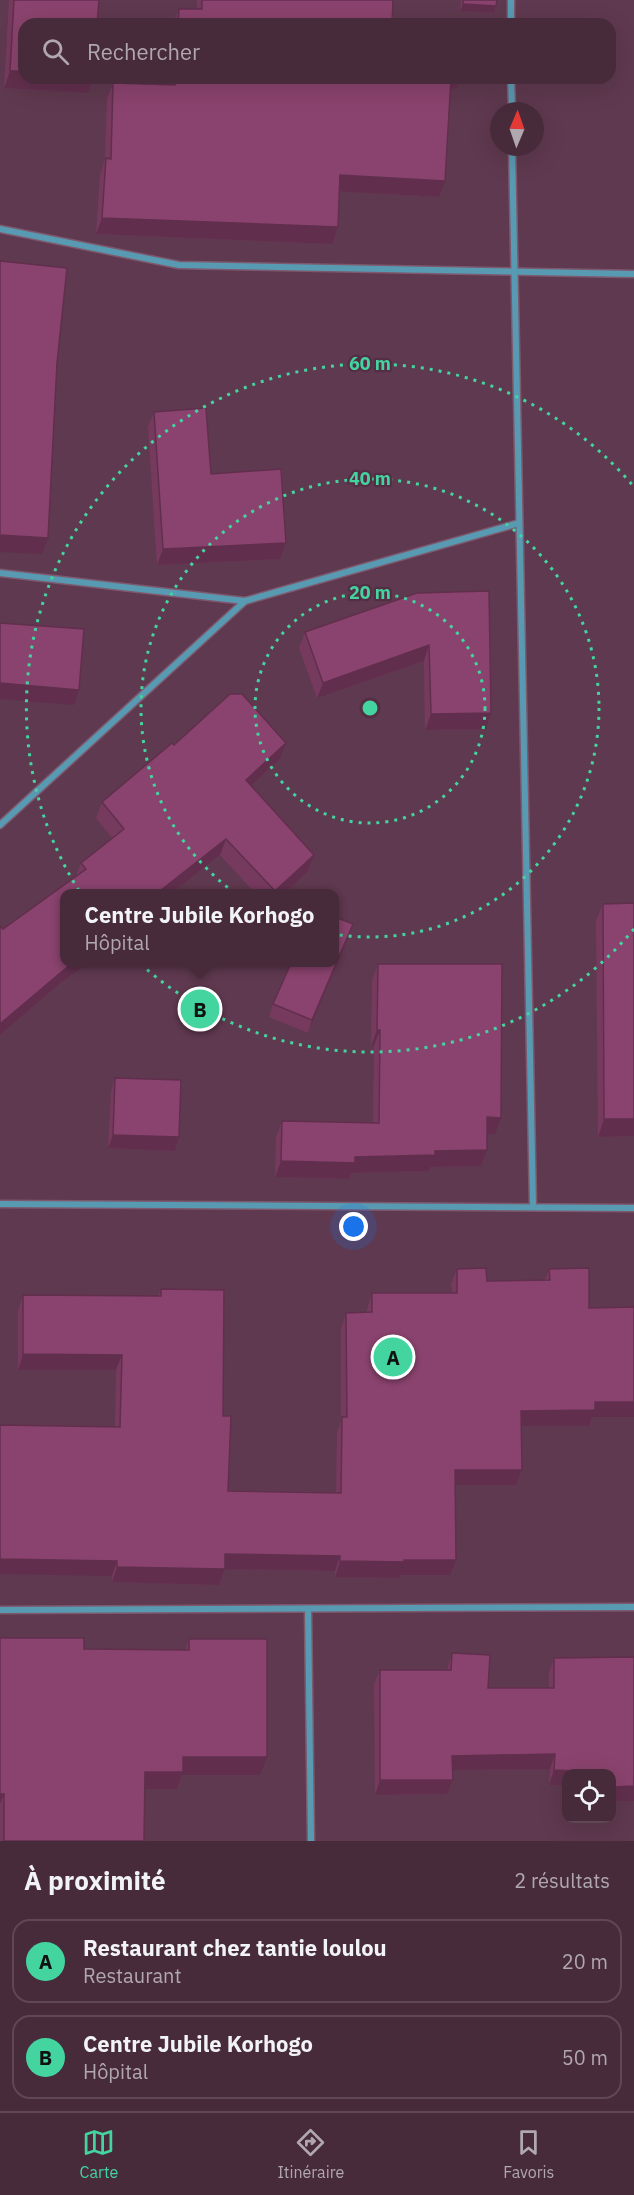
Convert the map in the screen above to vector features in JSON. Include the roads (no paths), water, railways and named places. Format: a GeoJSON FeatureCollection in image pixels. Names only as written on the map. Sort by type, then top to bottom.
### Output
{"type":"FeatureCollection","features":[{"type":"Feature","properties":{"kind":"street"},"geometry":{"type":"LineString","coordinates":[[511,0],[511,18]]}},
{"type":"Feature","properties":{"kind":"street"},"geometry":{"type":"LineString","coordinates":[[511,84],[512,102]]}},
{"type":"Feature","properties":{"kind":"street"},"geometry":{"type":"LineString","coordinates":[[512,156],[533,1206]]}},
{"type":"Feature","properties":{"kind":"street"},"geometry":{"type":"LineString","coordinates":[[0,229],[179,265],[634,274]]}},
{"type":"Feature","properties":{"kind":"street"},"geometry":{"type":"LineString","coordinates":[[0,573],[245,601],[519,523]]}},
{"type":"Feature","properties":{"kind":"street"},"geometry":{"type":"LineString","coordinates":[[0,825],[245,601]]}},
{"type":"Feature","properties":{"kind":"street"},"geometry":{"type":"LineString","coordinates":[[0,1204],[634,1208]]}},
{"type":"Feature","properties":{"kind":"street"},"geometry":{"type":"LineString","coordinates":[[0,1610],[634,1607]]}},
{"type":"Feature","properties":{"kind":"street"},"geometry":{"type":"LineString","coordinates":[[308,1609],[311,1841]]}},
{"type":"Feature","properties":{"kind":"place","name":"Centre Jubile Korhogo"},"geometry":{"type":"Point","coordinates":[200,1009]}},
{"type":"Feature","properties":{"kind":"place","name":"Restaurant chez tantie loulou"},"geometry":{"type":"Point","coordinates":[393,1357]}}]}
